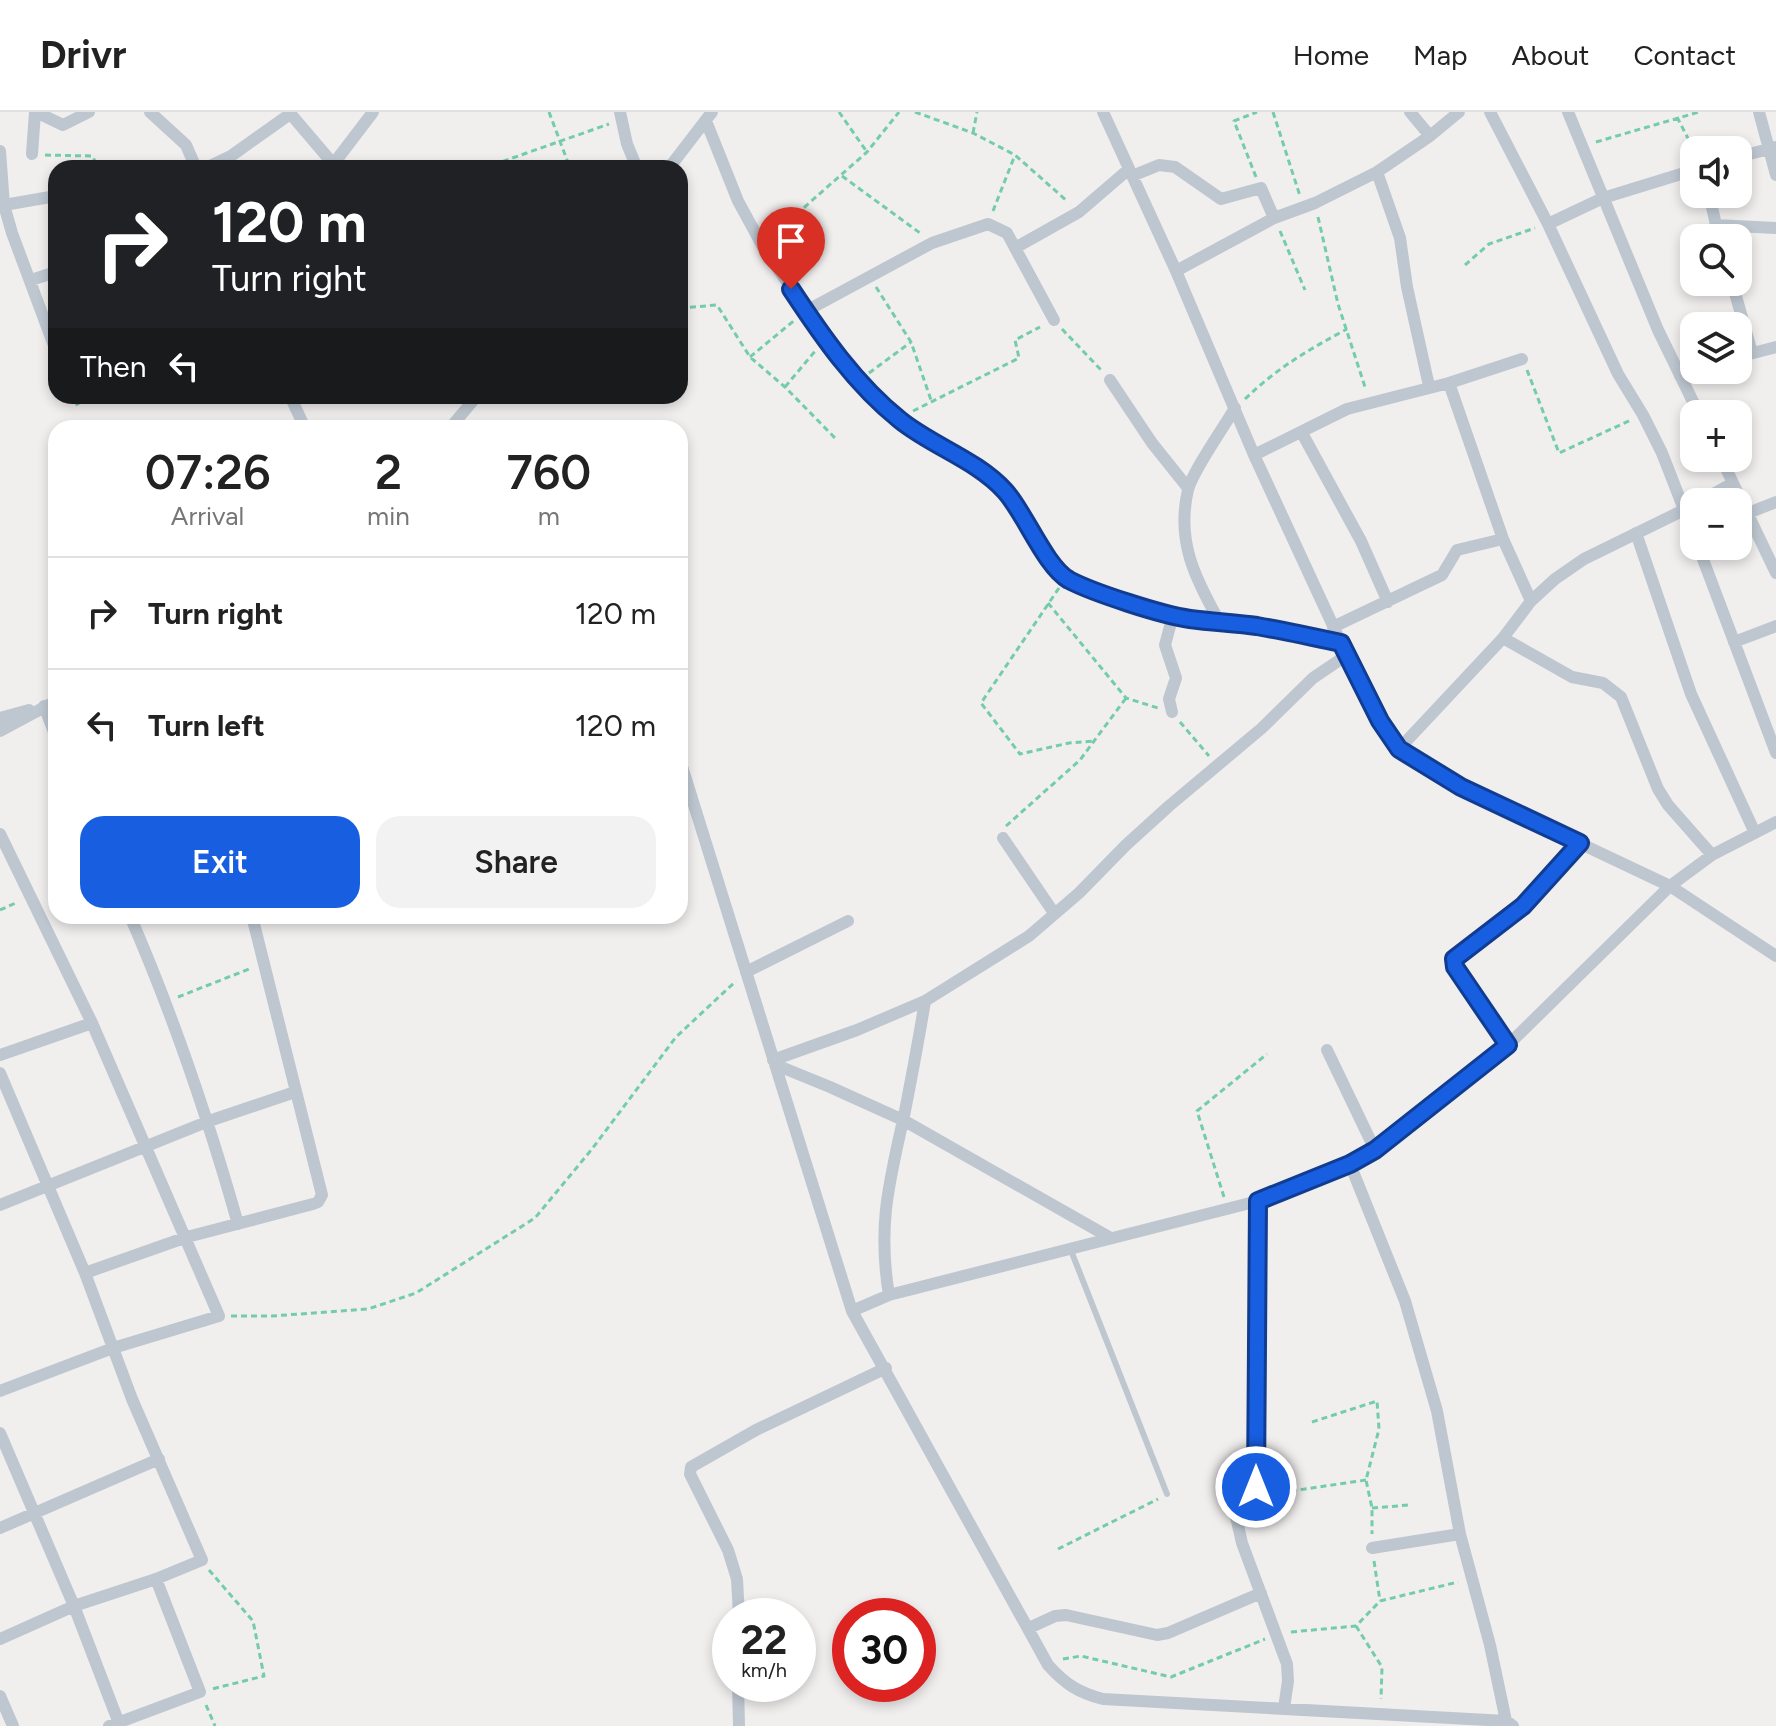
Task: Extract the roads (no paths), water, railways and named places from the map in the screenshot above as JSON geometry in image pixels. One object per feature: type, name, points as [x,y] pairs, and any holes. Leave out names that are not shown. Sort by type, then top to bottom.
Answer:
[{"type":"street","points":[[32,154],[35,112],[63,125],[89,112]]},
{"type":"street","points":[[150,112],[186,145],[193,160]]},
{"type":"street","points":[[334,160],[373,112]]},
{"type":"street","points":[[1103,112],[1333,627],[1380,721],[1399,749],[1461,787],[1670,886],[1776,956]]},
{"type":"street","points":[[1410,112],[1430,136]]},
{"type":"street","points":[[1176,271],[1274,218],[1309,206],[1377,172],[1459,112]]},
{"type":"street","points":[[1490,112],[1548,224],[1618,374],[1643,415],[1680,490]]},
{"type":"street","points":[[1568,112],[1680,376]]},
{"type":"street","points":[[1759,112],[1772,148],[1776,175]]},
{"type":"street","points":[[223,160],[290,113],[328,160]]},
{"type":"street","points":[[621,116],[633,160]]},
{"type":"street","points":[[675,160],[709,116]]},
{"type":"street","points":[[709,116],[738,201],[762,245],[826,339],[858,380],[900,420],[1003,488],[1067,579],[1173,615],[1341,643]]},
{"type":"street","points":[[1752,153],[1772,148]]},
{"type":"street","points":[[0,151],[4,205],[14,241],[48,328]]},
{"type":"street","points":[[1015,248],[1079,212],[1131,172],[1159,165],[1175,167],[1221,199],[1261,188],[1274,218]]},
{"type":"street","points":[[1377,172],[1400,238],[1407,287],[1429,386]]},
{"type":"street","points":[[1548,224],[1603,198],[1680,174]]},
{"type":"street","points":[[4,205],[48,197]]},
{"type":"street","points":[[806,311],[932,243],[988,224],[1007,233],[1054,320]]},
{"type":"street","points":[[1752,227],[1776,228]]},
{"type":"street","points":[[31,280],[48,275]]},
{"type":"street","points":[[1752,353],[1776,347]]},
{"type":"street","points":[[1254,455],[1347,409],[1449,383],[1522,359]]},
{"type":"street","points":[[1110,380],[1152,443],[1188,488]]},
{"type":"street","points":[[1449,383],[1503,539],[1531,601]]},
{"type":"street","points":[[457,420],[470,404]]},
{"type":"street","points":[[1219,621],[1194,576],[1184,535],[1188,488],[1235,408]]},
{"type":"street","points":[[1302,433],[1361,541],[1388,602]]},
{"type":"street","points":[[1728,472],[1736,488]]},
{"type":"street","points":[[1724,488],[1733,483]]},
{"type":"street","points":[[1752,511],[1776,502]]},
{"type":"street","points":[[1399,749],[1503,638],[1531,601],[1555,579],[1584,559],[1680,512]]},
{"type":"street","points":[[1752,522],[1776,573]]},
{"type":"street","points":[[1636,533],[1691,694],[1755,833]]},
{"type":"street","points":[[1333,627],[1442,575],[1457,550],[1503,539]]},
{"type":"street","points":[[1703,560],[1776,753]]},
{"type":"street","points":[[1172,712],[1169,699],[1176,678],[1165,645],[1173,615]]},
{"type":"street","points":[[1734,642],[1776,626]]},
{"type":"street","points":[[1503,638],[1572,677],[1603,683],[1621,697],[1658,789],[1712,855]]},
{"type":"street","points":[[774,1063],[925,1001],[1029,936],[1079,893],[1169,806],[1262,728],[1313,678],[1347,655]]},
{"type":"street","points":[[0,718],[48,704]]},
{"type":"street","points":[[0,731],[48,704]]},
{"type":"street","points":[[688,786],[852,1311],[1048,1665],[1062,1681],[1080,1693],[1103,1699],[1509,1724],[1460,1534],[1437,1411],[1405,1301],[1350,1164]]},
{"type":"street","points":[[852,1311],[889,1295],[1258,1201],[1350,1164],[1375,1150],[1508,1045],[1670,886],[1712,855],[1776,822]]},
{"type":"street","points":[[0,834],[92,1023],[219,1316],[113,1348],[0,1391]]},
{"type":"street","points":[[1003,838],[1054,913]]},
{"type":"street","points":[[1508,1045],[1455,967],[1454,959],[1523,906],[1580,843]]},
{"type":"street","points":[[746,972],[848,921]]},
{"type":"street","points":[[133,924],[167,1001],[209,1121],[238,1224]]},
{"type":"street","points":[[85,1273],[187,1237],[313,1204],[322,1195],[254,924]]},
{"type":"street","points":[[889,1295],[884,1270],[883,1226],[888,1179],[903,1120],[925,1001]]},
{"type":"street","points":[[0,1055],[92,1023]]},
{"type":"street","points":[[1327,1050],[1375,1150]]},
{"type":"street","points":[[774,1063],[903,1120],[1109,1237]]},
{"type":"street","points":[[0,1073],[202,1560],[74,1606],[0,1639]]},
{"type":"street","points":[[0,1205],[209,1121],[295,1092]]},
{"type":"street","points":[[1258,1201],[1255,1316],[1258,1496],[1239,1501],[1234,1508],[1242,1543],[1287,1664],[1284,1708]]},
{"type":"street","points":[[738,1598],[732,1564],[690,1474],[691,1467],[756,1430],[886,1368]]},
{"type":"street","points":[[0,1433],[74,1606],[116,1725],[200,1692],[156,1579]]},
{"type":"street","points":[[0,1528],[159,1459]]},
{"type":"street","points":[[1372,1548],[1460,1534]]},
{"type":"street","points":[[1029,1628],[1055,1616],[1066,1615],[1157,1635],[1261,1593]]},
{"type":"street","points":[[0,1696],[13,1726]]},
{"type":"street","points":[[738,1702],[739,1726]]},
{"type":"lane","points":[[1069,1247],[1167,1494]]}]
